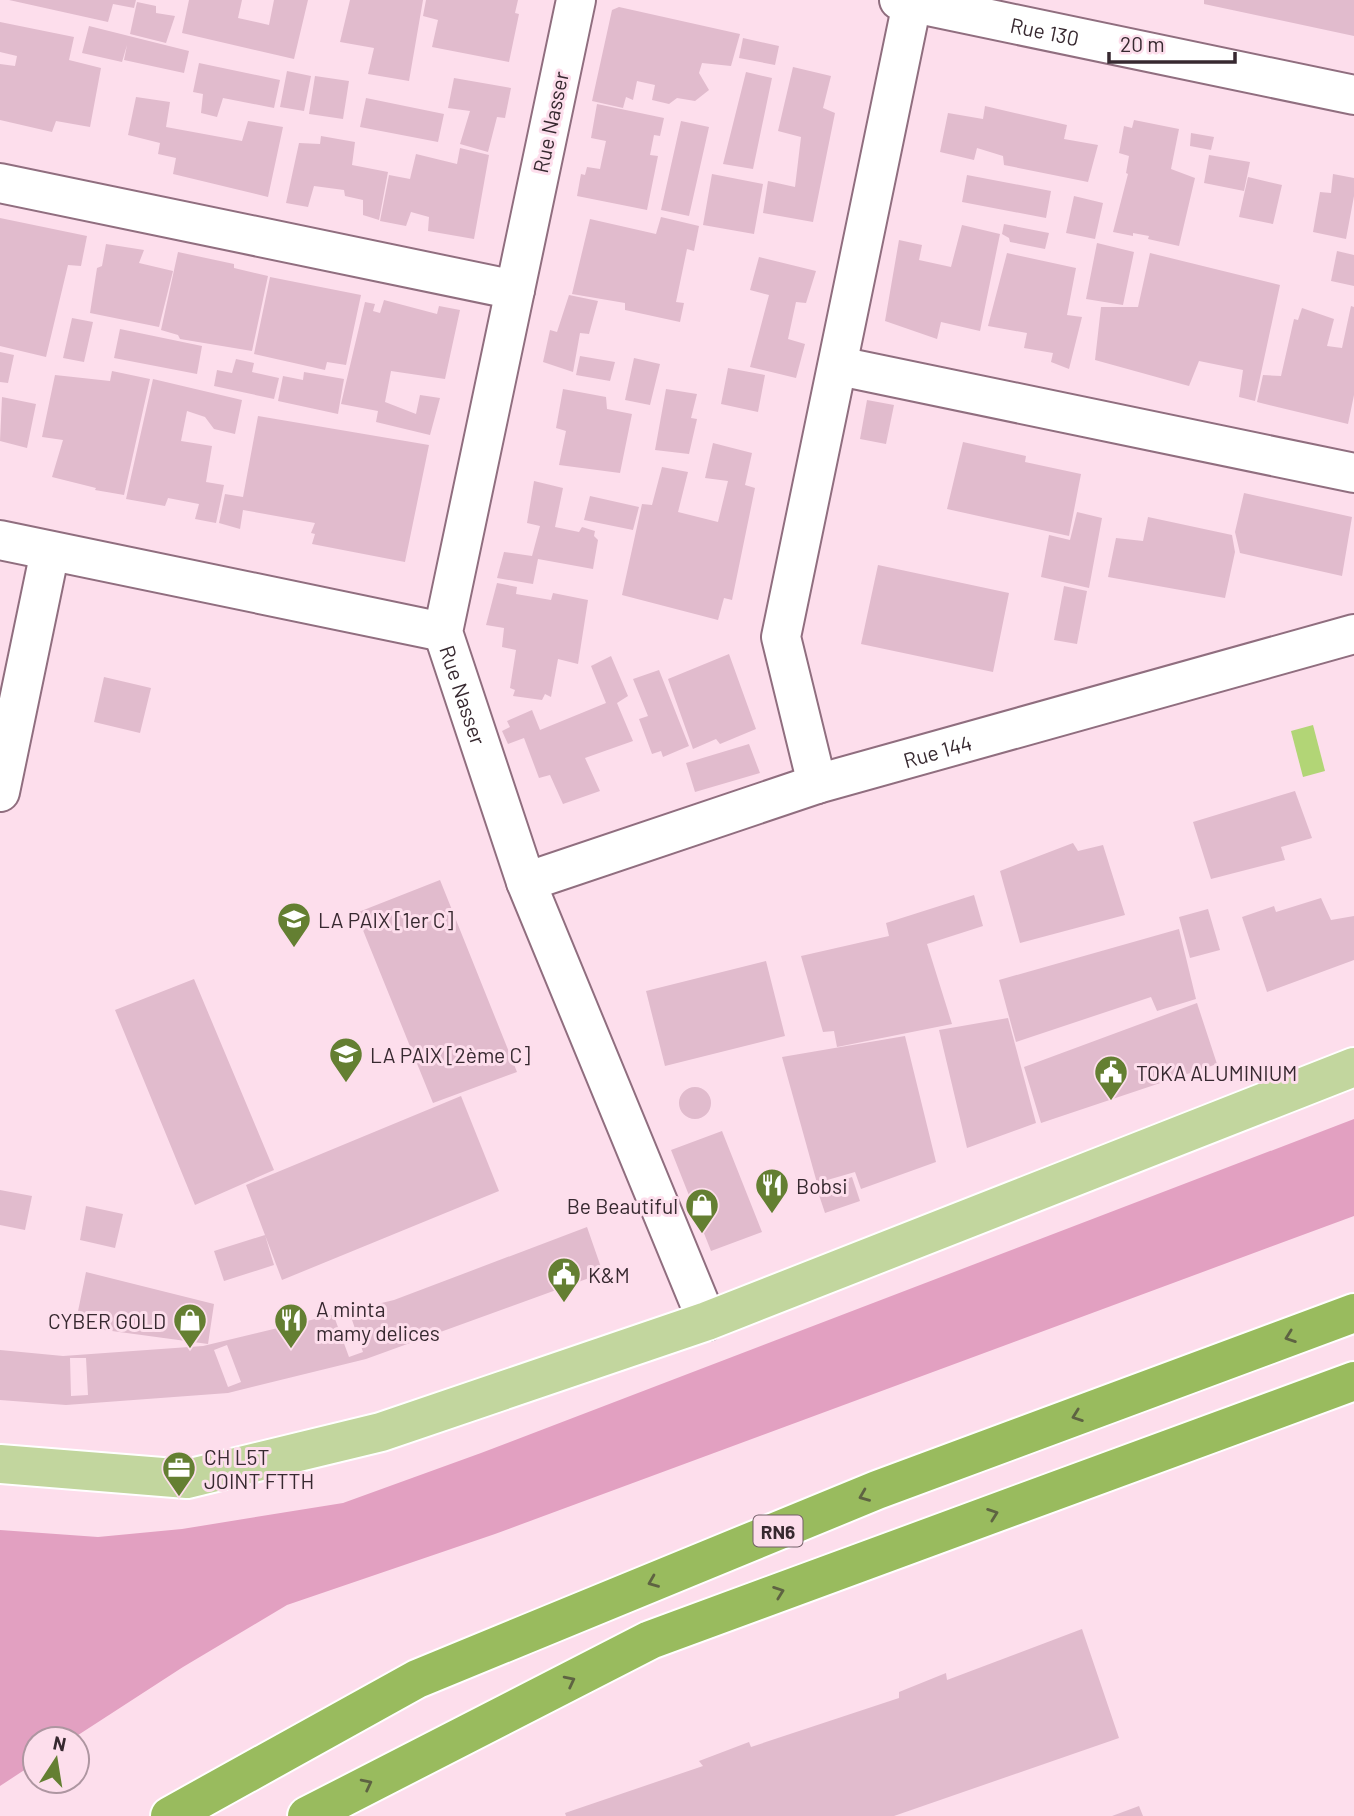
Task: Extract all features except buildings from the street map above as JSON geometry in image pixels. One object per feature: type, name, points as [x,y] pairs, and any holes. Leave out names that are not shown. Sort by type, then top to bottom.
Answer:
[{"type":"highway","name":"RN6","points":[[170,1816],[417,1679],[877,1490],[1354,1313]]},
{"type":"highway","points":[[307,1816],[650,1640],[1354,1381]]},
{"type":"main road","points":[[0,1464],[187,1479],[381,1432],[707,1321],[1354,1068]]},
{"type":"street","name":"Rue Nasser","points":[[576,0],[443,632],[526,882],[707,1321]]},
{"type":"street","points":[[817,784],[781,637],[839,366],[906,1]]},
{"type":"street","name":"Rue 130","points":[[906,1],[1354,95]]},
{"type":"street","points":[[0,183],[515,290]]},
{"type":"street","points":[[839,366],[1354,472]]},
{"type":"street","points":[[0,541],[443,632]]},
{"type":"street","points":[[2,774],[50,551]]},
{"type":"street","name":"Rue 144","points":[[526,882],[817,784],[1354,634]]},
{"type":"shaded area","points":[[1313,725],[1325,771],[1303,777],[1291,731]]},
{"type":"shaded area","points":[[1354,1119],[1354,1216],[495,1534],[287,1605],[183,1667],[91,1727],[21,1725],[21,1772],[0,1786],[0,1530],[98,1537],[182,1529],[343,1503],[481,1453]]},
{"type":"place","name":"LA PAIX [1er C]","points":[[294,949]]},
{"type":"place","name":"LA PAIX [2ème C]","points":[[346,1084]]},
{"type":"place","name":"TOKA ALUMINIUM","points":[[1111,1102]]},
{"type":"place","name":"Bobsi","points":[[772,1215]]},
{"type":"place","name":"Be Beautiful","points":[[702,1235]]},
{"type":"place","name":"K&M","points":[[564,1304]]},
{"type":"place","name":"CYBER GOLD","points":[[190,1350]]},
{"type":"place","name":"A minta mamy delices","points":[[291,1350]]},
{"type":"place","name":"CH L5T JOINT FTTH","points":[[179,1498]]}]
